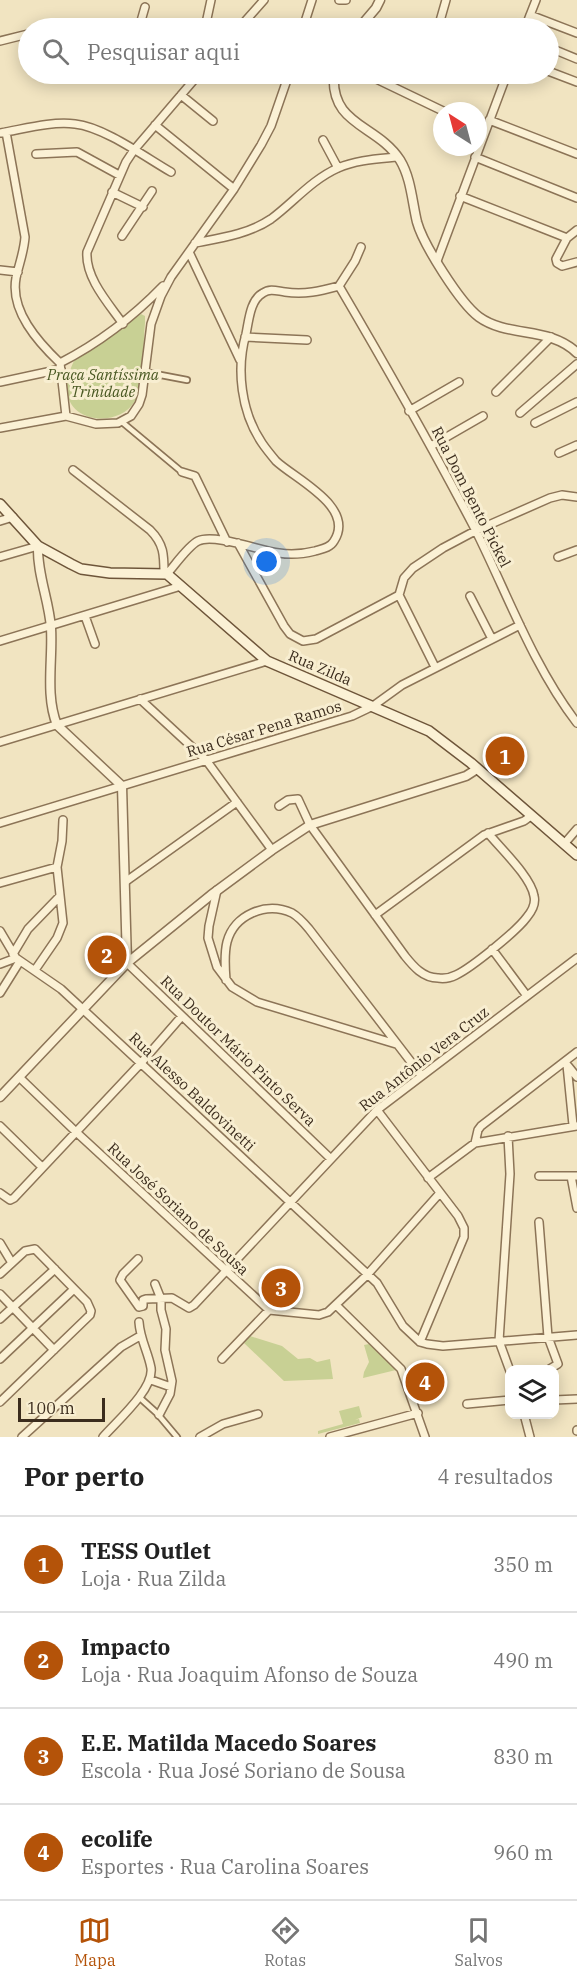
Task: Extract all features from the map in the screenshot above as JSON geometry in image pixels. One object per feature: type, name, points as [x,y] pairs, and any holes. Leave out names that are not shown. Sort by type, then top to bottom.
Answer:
[{"type":"main road","points":[[0,504],[38,546],[81,568],[110,573],[165,574]]},
{"type":"main road","name":"Rua Zilda","points":[[165,574],[267,661],[429,731],[577,855]]},
{"type":"street","points":[[207,18],[211,0]]},
{"type":"street","points":[[248,18],[264,0]]},
{"type":"street","points":[[306,18],[312,0]]},
{"type":"street","points":[[339,0],[346,0]]},
{"type":"street","points":[[367,18],[376,8],[379,0]]},
{"type":"street","points":[[441,18],[446,0]]},
{"type":"street","points":[[529,18],[536,0]]},
{"type":"street","points":[[142,18],[145,7]]},
{"type":"street","points":[[530,15],[538,18]]},
{"type":"street","points":[[559,26],[576,32]]},
{"type":"street","points":[[0,41],[18,36]]},
{"type":"street","points":[[559,51],[577,58]]},
{"type":"street","points":[[559,75],[577,82]]},
{"type":"street","points":[[123,324],[88,269],[86,259],[90,243],[118,175],[134,150],[191,84]]},
{"type":"street","points":[[0,382],[60,366],[123,324],[141,309],[171,277],[234,189],[271,126],[286,84]]},
{"type":"street","points":[[334,84],[334,91],[342,110],[381,140],[397,156],[409,185],[420,231],[457,291],[481,319],[502,327],[551,337],[571,346],[577,352]]},
{"type":"street","points":[[387,84],[433,106]]},
{"type":"street","points":[[503,84],[489,120],[577,154]]},
{"type":"street","points":[[182,95],[213,121]]},
{"type":"street","points":[[66,416],[60,366],[22,315],[15,294],[25,237],[3,133],[52,124],[72,123],[98,131],[171,172]]},
{"type":"street","points":[[155,126],[234,189]]},
{"type":"street","points":[[323,140],[338,168]]},
{"type":"street","points":[[36,154],[77,152],[118,175]]},
{"type":"street","points":[[195,243],[240,233],[262,224],[310,186],[338,168],[397,156]]},
{"type":"street","points":[[437,261],[475,157],[577,198]]},
{"type":"street","points":[[122,236],[152,191]]},
{"type":"street","points":[[112,192],[142,207]]},
{"type":"street","points":[[460,196],[567,238]]},
{"type":"street","points":[[577,230],[567,238],[556,259],[562,267],[577,262]]},
{"type":"street","points":[[165,574],[199,541],[238,543],[278,553],[308,552],[330,546],[339,532],[339,522],[331,507],[320,495],[277,461],[261,442],[246,409],[241,362],[242,348],[256,300],[265,291],[304,294],[339,286],[361,247]]},
{"type":"street","points":[[189,252],[241,362]]},
{"type":"street","points":[[0,270],[18,272]]},
{"type":"street","points":[[0,428],[66,416],[103,425],[122,422],[131,416],[139,404],[151,324],[171,277]]},
{"type":"street","name":"Rua Dom Bento Pickel","points":[[339,286],[430,446],[476,531],[520,625],[566,708],[577,723]]},
{"type":"street","points":[[141,309],[149,313],[151,324]]},
{"type":"street","points":[[245,337],[307,340]]},
{"type":"street","points":[[496,392],[551,337]]},
{"type":"street","points":[[520,413],[577,364]]},
{"type":"street","points":[[145,373],[187,380]]},
{"type":"street","points":[[410,411],[459,382]]},
{"type":"street","points":[[535,423],[577,402]]},
{"type":"street","points":[[430,446],[483,417]]},
{"type":"street","points":[[122,422],[182,472],[195,476],[227,542]]},
{"type":"street","points":[[560,453],[577,445]]},
{"type":"street","points":[[73,470],[150,530],[159,540],[164,554],[165,574]]},
{"type":"street","points":[[435,667],[399,595],[404,578],[413,568],[443,548],[476,531],[556,496],[577,497]]},
{"type":"street","points":[[0,521],[13,517]]},
{"type":"street","points":[[238,543],[284,626],[290,634],[303,641],[315,639],[399,595]]},
{"type":"street","points":[[0,557],[38,546],[38,561],[51,626],[51,695],[57,725],[122,786],[127,963]]},
{"type":"street","points":[[558,557],[577,550]]},
{"type":"street","points":[[0,641],[181,586]]},
{"type":"street","points":[[470,596],[492,639]]},
{"type":"street","points":[[85,616],[95,644]]},
{"type":"street","name":"Rua César Pena Ramos","points":[[0,823],[352,716],[373,706],[402,685],[435,667],[520,625]]},
{"type":"street","points":[[0,742],[267,661]]},
{"type":"street","points":[[140,699],[206,760],[272,850]]},
{"type":"street","points":[[0,1097],[127,963],[217,890],[272,850],[310,825],[466,776],[477,769]]},
{"type":"street","points":[[279,806],[288,800],[298,799],[310,825],[410,963],[427,976],[435,978],[454,976],[492,949],[533,909],[535,897],[524,877],[488,833]]},
{"type":"street","points":[[125,882],[237,802]]},
{"type":"street","points":[[375,915],[488,833],[531,816]]},
{"type":"street","points":[[35,970],[57,938],[63,923],[57,867],[63,820]]},
{"type":"street","points":[[564,844],[577,829]]},
{"type":"street","points":[[0,883],[57,867]]},
{"type":"street","points":[[217,890],[208,938],[216,968],[226,980],[244,995],[257,1002],[396,1044]]},
{"type":"street","points":[[0,993],[28,929],[59,897]]},
{"type":"street","points":[[226,980],[226,944],[235,925],[256,911],[268,908],[292,913],[309,929],[421,1075]]},
{"type":"street","name":"Rua Alesso Baldovinetti","points":[[0,931],[16,958],[61,988],[291,1201],[367,1275],[384,1293],[402,1326],[420,1342]]},
{"type":"street","points":[[492,949],[527,996]]},
{"type":"street","points":[[0,964],[16,958]]},
{"type":"street","name":"Rua Antônio Vera Cruz","points":[[161,1299],[172,1298],[189,1308],[194,1305],[377,1110],[577,958]]},
{"type":"street","name":"Rua Doutor Mário Pinto Serva","points":[[127,963],[331,1159]]},
{"type":"street","points":[[1,1194],[10,1200],[14,1198],[182,1016]]},
{"type":"street","points":[[475,1143],[481,1126],[566,1063],[577,1052]]},
{"type":"street","points":[[566,1063],[577,1077]]},
{"type":"street","points":[[428,1178],[475,1143],[575,1125],[566,1063]]},
{"type":"street","name":"Rua José Soriano de Sousa","points":[[19,1077],[268,1310]]},
{"type":"street","points":[[377,1110],[458,1216],[464,1228],[464,1237],[420,1342],[443,1346],[577,1335]]},
{"type":"street","points":[[0,1126],[42,1167]]},
{"type":"street","points":[[508,1136],[510,1174],[499,1341],[508,1365]]},
{"type":"street","points":[[539,1176],[574,1176],[577,1208]]},
{"type":"street","points":[[222,1359],[268,1310],[319,1315],[328,1312],[367,1275],[439,1194]]},
{"type":"street","points":[[540,1222],[548,1337],[558,1364],[556,1365]]},
{"type":"street","points":[[0,1243],[12,1263]]},
{"type":"street","points":[[0,1275],[25,1251],[35,1250],[90,1306],[90,1315],[0,1402]]},
{"type":"street","points":[[138,1259],[121,1277],[122,1284],[139,1308],[143,1306],[144,1299],[161,1299]]},
{"type":"street","points":[[0,1319],[55,1269]]},
{"type":"street","points":[[155,1284],[161,1299],[161,1310],[166,1329],[165,1350],[171,1373],[171,1387],[160,1417]]},
{"type":"street","points":[[0,1359],[74,1289]]},
{"type":"street","points":[[0,1294],[54,1350]]},
{"type":"street","points":[[336,1305],[401,1369],[425,1437]]},
{"type":"street","points":[[103,1437],[151,1380],[149,1359],[140,1336],[139,1322]]},
{"type":"street","points":[[22,1437],[121,1347],[140,1336]]},
{"type":"street","points":[[151,1380],[171,1387]]},
{"type":"street","points":[[139,1397],[177,1437]]},
{"type":"street","points":[[559,1400],[577,1399]]},
{"type":"street","points":[[467,1404],[505,1400]]},
{"type":"street","points":[[330,1437],[418,1413]]},
{"type":"street","points":[[200,1437],[223,1424],[258,1414]]},
{"type":"street","points":[[525,1419],[530,1437]]},
{"type":"green space","name":"Praça Santíssima Trinidade","points":[[141,314],[145,316],[143,364],[135,401],[127,410],[118,415],[95,418],[84,415],[75,409],[69,400],[67,388],[74,361]]},
{"type":"green space","points":[[250,1336],[282,1346],[298,1359],[310,1358],[317,1362],[330,1359],[333,1379],[284,1381],[244,1343]]},
{"type":"green space","points":[[369,1344],[396,1370],[363,1378],[369,1362],[364,1345]]},
{"type":"green space","points":[[359,1406],[362,1417],[355,1420],[359,1419],[360,1423],[318,1434],[318,1431],[343,1424],[339,1411]]},
{"type":"place","name":"TESS Outlet","points":[[505,756]]},
{"type":"place","name":"Impacto","points":[[107,955]]},
{"type":"place","name":"E.E. Matilda Macedo Soares","points":[[281,1288]]},
{"type":"place","name":"ecolife","points":[[425,1382]]}]
